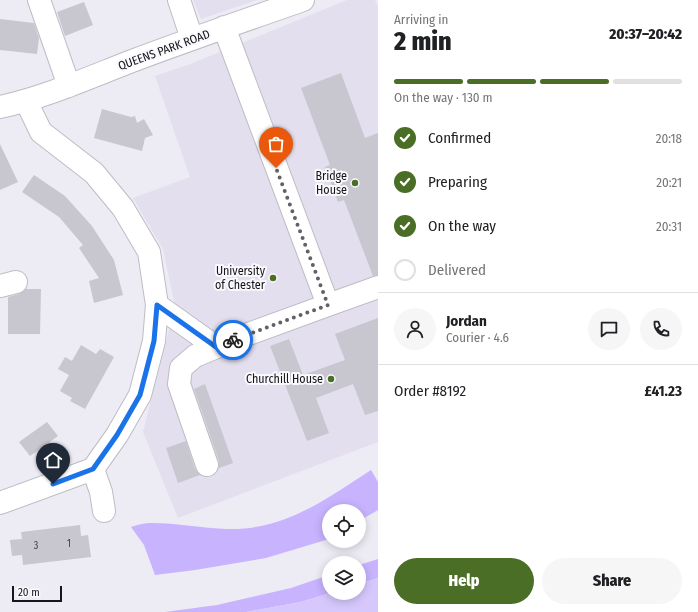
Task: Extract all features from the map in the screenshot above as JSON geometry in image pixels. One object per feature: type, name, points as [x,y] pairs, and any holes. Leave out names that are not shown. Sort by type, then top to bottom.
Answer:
[{"type":"street","points":[[39,0],[69,86]]},
{"type":"street","points":[[179,0],[192,39]]},
{"type":"street","name":"QUEENS PARK ROAD","points":[[0,107],[26,101],[69,86],[192,39],[303,0]]},
{"type":"street","points":[[224,28],[328,305]]},
{"type":"street","points":[[0,503],[93,469],[117,435],[140,395],[154,341],[157,305],[149,252],[124,208],[94,173],[41,132],[26,101]]},
{"type":"street","points":[[206,465],[179,384],[181,368],[195,356],[216,347],[378,287]]},
{"type":"street","points":[[157,305],[216,347]]},
{"type":"street","points":[[93,469],[101,492],[104,511]]},
{"type":"shaded area","points":[[193,0],[257,0],[201,19]]},
{"type":"shaded area","name":"University of Chester","points":[[347,0],[375,0],[378,7],[378,442],[178,518],[143,432],[175,306],[163,249],[133,198],[190,177],[155,76],[188,65]]},
{"type":"shaded area","points":[[371,470],[378,482],[378,510],[366,517],[366,504],[322,504],[322,541],[266,558],[155,575],[144,545],[131,527],[151,523],[227,529],[267,525],[304,511],[338,492]]},
{"type":"shaded area","points":[[378,559],[378,578],[366,582],[366,563]]},
{"type":"shaded area","points":[[322,577],[322,595],[301,602],[246,612],[165,612],[217,605],[291,588]]},
{"type":"shaded area","points":[[378,578],[378,612],[246,612],[301,602],[322,595],[322,600],[366,600],[366,582]]},
{"type":"building","points":[[84,2],[93,25],[65,36],[57,12]]},
{"type":"building","points":[[0,19],[34,23],[39,38],[37,54],[0,50]]},
{"type":"building","name":"Bridge House","points":[[341,73],[365,138],[378,133],[378,275],[373,276],[344,200],[338,202],[325,167],[330,165],[301,88]]},
{"type":"building","points":[[102,109],[131,117],[135,116],[137,123],[144,119],[153,135],[145,138],[142,151],[94,138]]},
{"type":"building","points":[[0,144],[18,182],[0,190]]},
{"type":"building","points":[[34,175],[65,196],[92,226],[114,260],[123,295],[94,303],[89,281],[99,278],[79,248],[83,245],[59,217],[22,192]]},
{"type":"building","points":[[26,289],[41,289],[40,334],[8,334],[8,297],[19,294]]},
{"type":"building","name":"Churchill House","points":[[378,318],[378,411],[365,415],[353,384],[316,398],[329,433],[307,441],[270,346],[289,339],[303,375],[345,360],[335,334]]},
{"type":"building","points":[[81,345],[96,354],[100,349],[114,357],[85,409],[70,401],[72,398],[60,391],[69,375],[58,369],[65,357],[72,361]]},
{"type":"building","points":[[205,384],[233,463],[219,468],[219,461],[194,389]]},
{"type":"building","points":[[47,422],[58,436],[30,456],[19,442]]},
{"type":"building","points":[[186,441],[195,469],[200,475],[178,483],[166,448]]},
{"type":"building","points":[[80,525],[81,536],[88,535],[91,557],[23,565],[22,555],[12,556],[10,540],[22,539],[21,532]]},
{"type":"way so far","points":[[233,340],[328,305],[276,168]]},
{"type":"place","name":"Bridge House","points":[[355,183]]},
{"type":"place","name":"University of Chester","points":[[273,278]]},
{"type":"place","name":"Churchill House","points":[[331,379]]},
{"type":"route","points":[[53,484],[93,469],[117,435],[140,395],[154,341],[157,305],[216,347],[233,340]]}]
